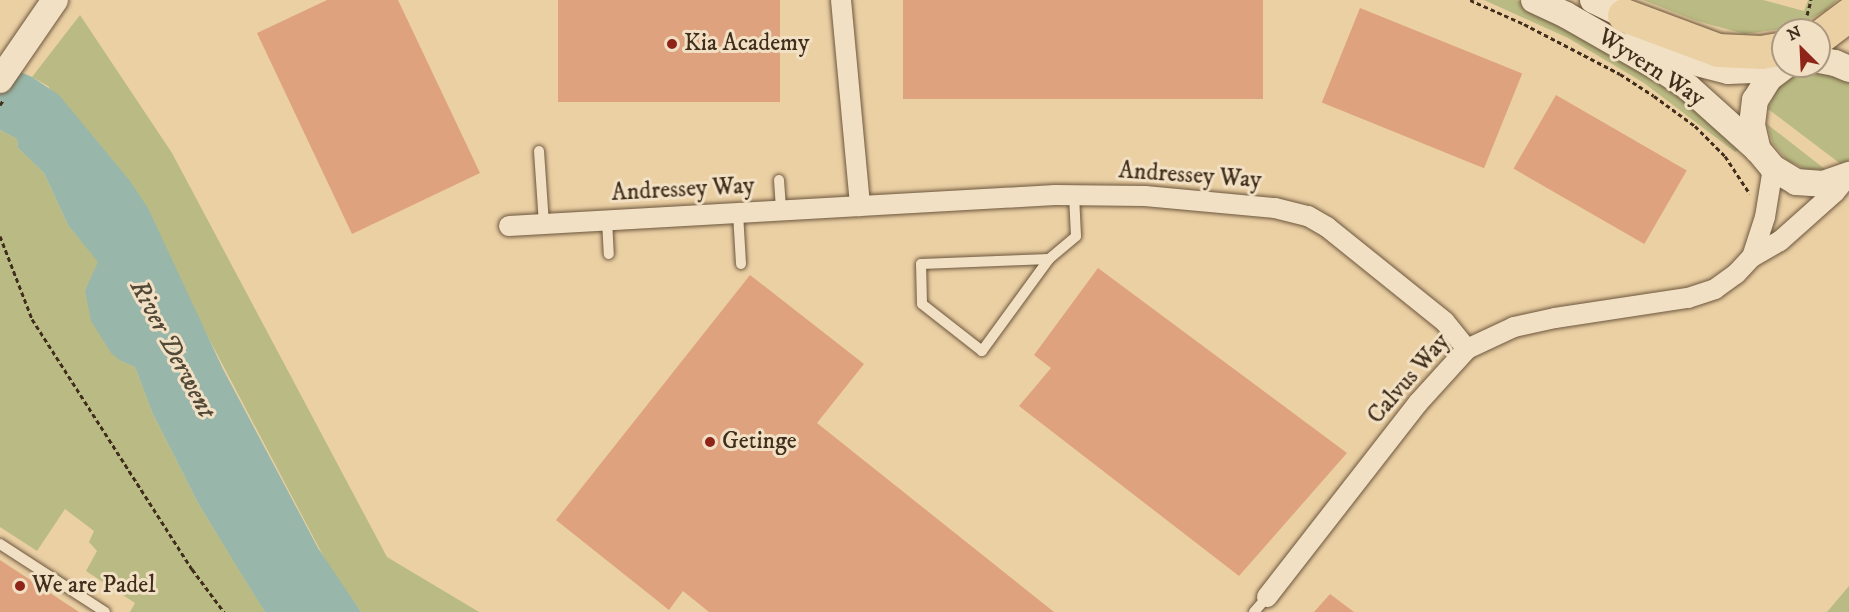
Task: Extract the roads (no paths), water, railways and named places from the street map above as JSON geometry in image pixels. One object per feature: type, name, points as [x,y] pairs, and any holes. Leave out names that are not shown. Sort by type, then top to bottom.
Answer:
[{"type":"highway","points":[[1831,28],[1849,14]]},
{"type":"highway","points":[[1624,15],[1718,50],[1761,52],[1771,57]]},
{"type":"street","points":[[0,80],[56,0]]},
{"type":"street","points":[[841,0],[860,206]]},
{"type":"street","name":"Wyvern Way","points":[[1534,0],[1561,8],[1689,88],[1766,159],[1796,182],[1823,184],[1849,175]]},
{"type":"street","name":"Wyvern Way","points":[[1593,0],[1624,15]]},
{"type":"street","points":[[1831,62],[1849,69]]},
{"type":"street","points":[[1752,257],[1765,217],[1766,159],[1752,125],[1754,106],[1761,88],[1771,76]]},
{"type":"street","points":[[1752,257],[1780,241],[1835,192],[1849,175]]},
{"type":"street","name":"Andressey Way","points":[[509,226],[1074,195],[1181,199],[1275,208],[1308,216],[1327,226],[1445,322],[1467,349]]},
{"type":"street","name":"Calvus Way","points":[[1267,597],[1418,403],[1467,349],[1514,327],[1555,318],[1688,298],[1715,289],[1736,274],[1752,257]]},
{"type":"lane","points":[[539,151],[544,224]]},
{"type":"lane","points":[[779,180],[781,210]]},
{"type":"lane","points":[[1049,259],[921,264],[922,304],[982,351],[1049,259],[1076,236],[1074,195]]},
{"type":"lane","points":[[738,213],[741,264]]},
{"type":"lane","points":[[607,220],[609,254]]},
{"type":"lane","points":[[0,543],[105,612]]},
{"type":"lane","points":[[1254,612],[1267,597]]},
{"type":"water","name":"River Derwent","points":[[0,63],[32,77],[59,95],[130,181],[148,208],[223,369],[318,548],[361,612],[265,612],[198,503],[152,412],[135,367],[121,361],[111,353],[91,321],[85,290],[98,262],[68,225],[44,173],[18,148],[17,139],[0,130]]},
{"type":"place","name":"Kia Academy","points":[[672,44]]},
{"type":"place","name":"Getinge","points":[[710,442]]},
{"type":"place","name":"We are Padel","points":[[20,586]]}]
